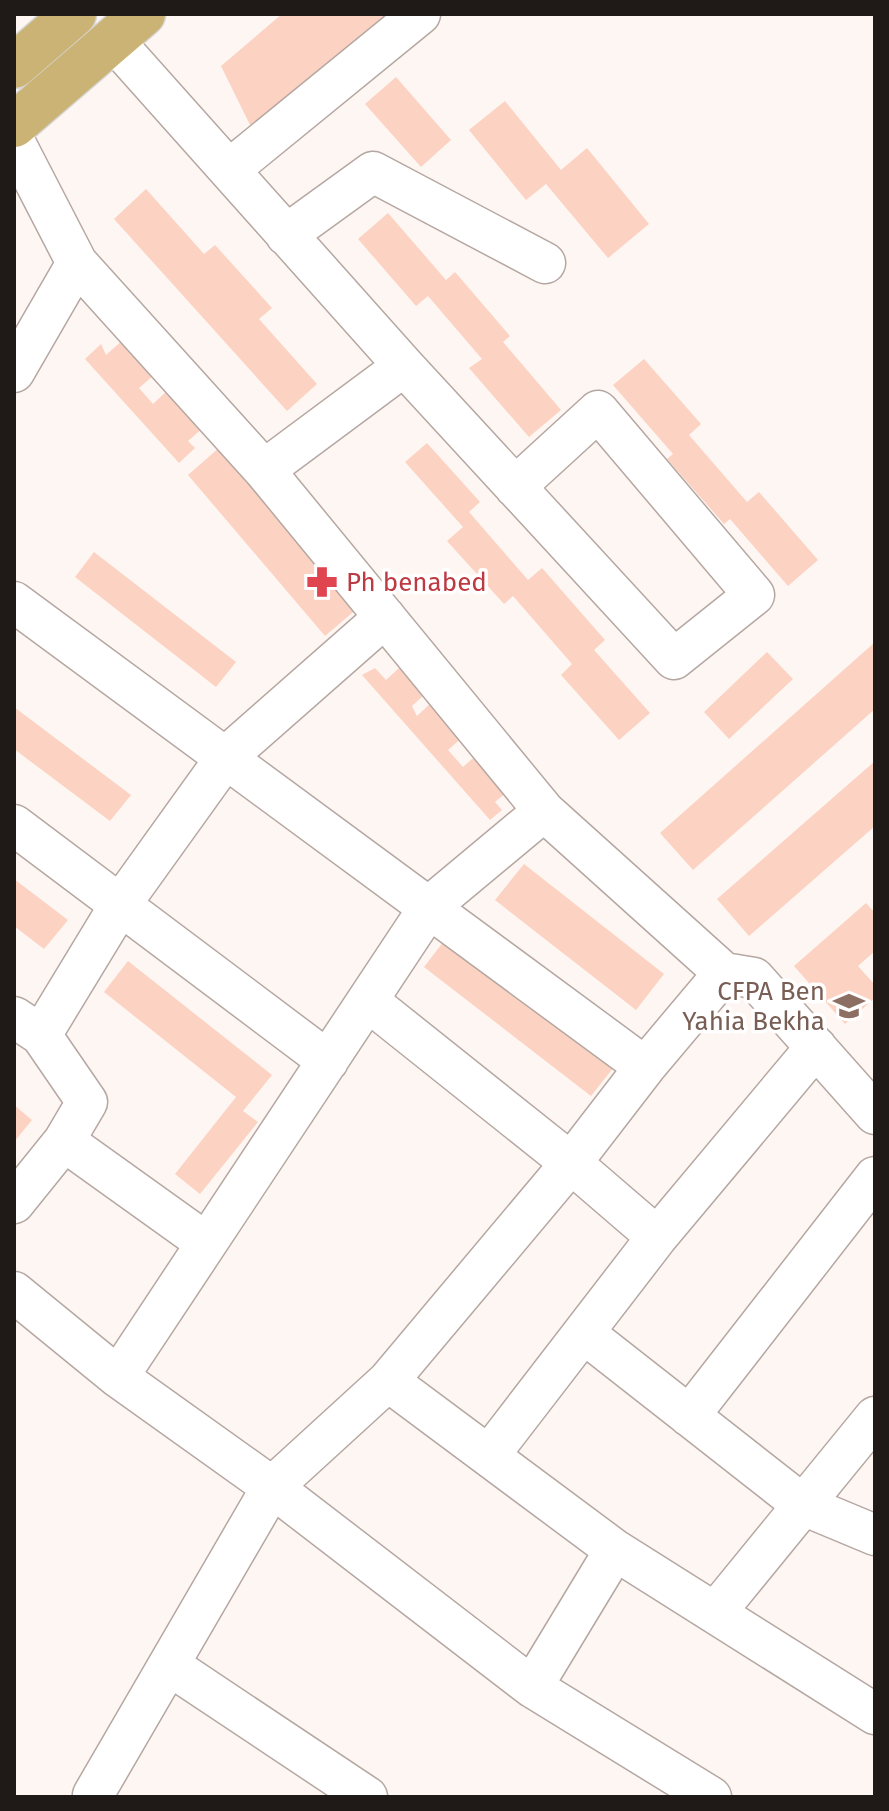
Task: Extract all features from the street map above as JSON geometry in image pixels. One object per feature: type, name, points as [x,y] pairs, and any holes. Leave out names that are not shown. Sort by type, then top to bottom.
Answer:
[{"type":"main road","points":[[14,66],[74,14]]},
{"type":"main road","points":[[14,125],[128,27]]},
{"type":"street","points":[[229,170],[420,14]]},
{"type":"street","points":[[128,27],[229,170],[404,366],[515,487],[674,659],[754,595],[598,411],[515,487]]},
{"type":"street","points":[[14,141],[77,263],[264,470],[544,811],[724,973],[754,978],[875,1114]]},
{"type":"street","points":[[286,235],[373,172],[545,263]]},
{"type":"street","points":[[14,372],[77,263]]},
{"type":"street","points":[[264,470],[404,366]]},
{"type":"street","points":[[14,602],[645,1067]]},
{"type":"street","points":[[14,1203],[64,1141],[87,1102],[28,1026],[227,756],[385,617]]},
{"type":"street","points":[[118,1377],[430,906],[544,811]]},
{"type":"street","points":[[14,825],[328,1061]]},
{"type":"street","points":[[94,1796],[272,1487],[388,1381],[571,1163],[645,1067],[724,973]]},
{"type":"street","points":[[368,1001],[571,1163],[657,1237]]},
{"type":"street","points":[[490,1454],[657,1237],[816,1047]]},
{"type":"street","points":[[64,1141],[205,1242]]},
{"type":"street","points":[[689,1416],[875,1177]]},
{"type":"street","points":[[14,1292],[118,1377],[272,1487],[532,1687],[711,1797]]},
{"type":"street","points":[[585,1334],[803,1505],[875,1535]]},
{"type":"street","points":[[388,1381],[615,1550],[875,1714]]},
{"type":"street","points":[[715,1613],[875,1417]]},
{"type":"street","points":[[532,1687],[615,1550]]},
{"type":"street","points":[[169,1665],[367,1797]]},
{"type":"building","points":[[282,14],[394,14],[253,131],[221,66]]},
{"type":"building","points":[[396,77],[451,140],[421,167],[365,104]]},
{"type":"building","points":[[505,101],[561,170],[587,148],[649,224],[608,258],[546,184],[526,200],[469,130]]},
{"type":"building","points":[[146,189],[204,254],[215,245],[272,308],[259,319],[317,384],[287,411],[114,219]]},
{"type":"building","points":[[388,213],[446,280],[455,272],[510,336],[503,342],[561,410],[529,437],[469,368],[482,359],[428,296],[416,306],[358,239]]},
{"type":"building","points":[[124,339],[155,374],[139,388],[153,404],[169,389],[204,427],[188,441],[195,448],[179,463],[85,359],[101,344],[106,355]]},
{"type":"building","points":[[644,359],[701,424],[689,435],[747,502],[759,492],[818,560],[788,586],[730,519],[724,524],[667,459],[673,454],[613,385]]},
{"type":"building","points":[[427,443],[480,502],[469,512],[528,580],[542,568],[605,640],[594,650],[650,713],[619,740],[561,675],[572,664],[513,596],[504,604],[447,541],[463,527],[405,462]]},
{"type":"building","points":[[220,447],[358,608],[325,636],[188,475]]},
{"type":"building","points":[[94,552],[236,662],[216,687],[75,577]]},
{"type":"building","points":[[875,642],[875,709],[693,870],[660,833]]},
{"type":"building","points":[[767,652],[793,679],[729,739],[704,712]]},
{"type":"building","points":[[375,668],[386,680],[399,668],[424,695],[412,706],[417,716],[434,700],[465,735],[448,750],[463,767],[480,752],[512,788],[495,802],[502,810],[490,820],[362,675]]},
{"type":"building","points":[[14,707],[131,795],[110,821],[14,749]]},
{"type":"building","points":[[875,761],[875,826],[749,936],[717,899]]},
{"type":"building","points":[[524,864],[664,974],[636,1010],[495,900]]},
{"type":"building","points":[[14,879],[68,920],[44,949],[14,926]]},
{"type":"building","points":[[866,903],[875,913],[875,951],[858,966],[875,985],[875,998],[845,1024],[794,966]]},
{"type":"building","points":[[447,937],[614,1067],[591,1096],[424,967]]},
{"type":"building","points":[[128,961],[272,1075],[243,1111],[258,1122],[200,1194],[175,1174],[236,1097],[104,992]]},
{"type":"building","points":[[14,1105],[32,1120],[14,1142]]},
{"type":"place","name":"Ph benabed","points":[[322,582]]},
{"type":"place","name":"CFPA Ben Yahia Bekha","points":[[849,1006]]}]
